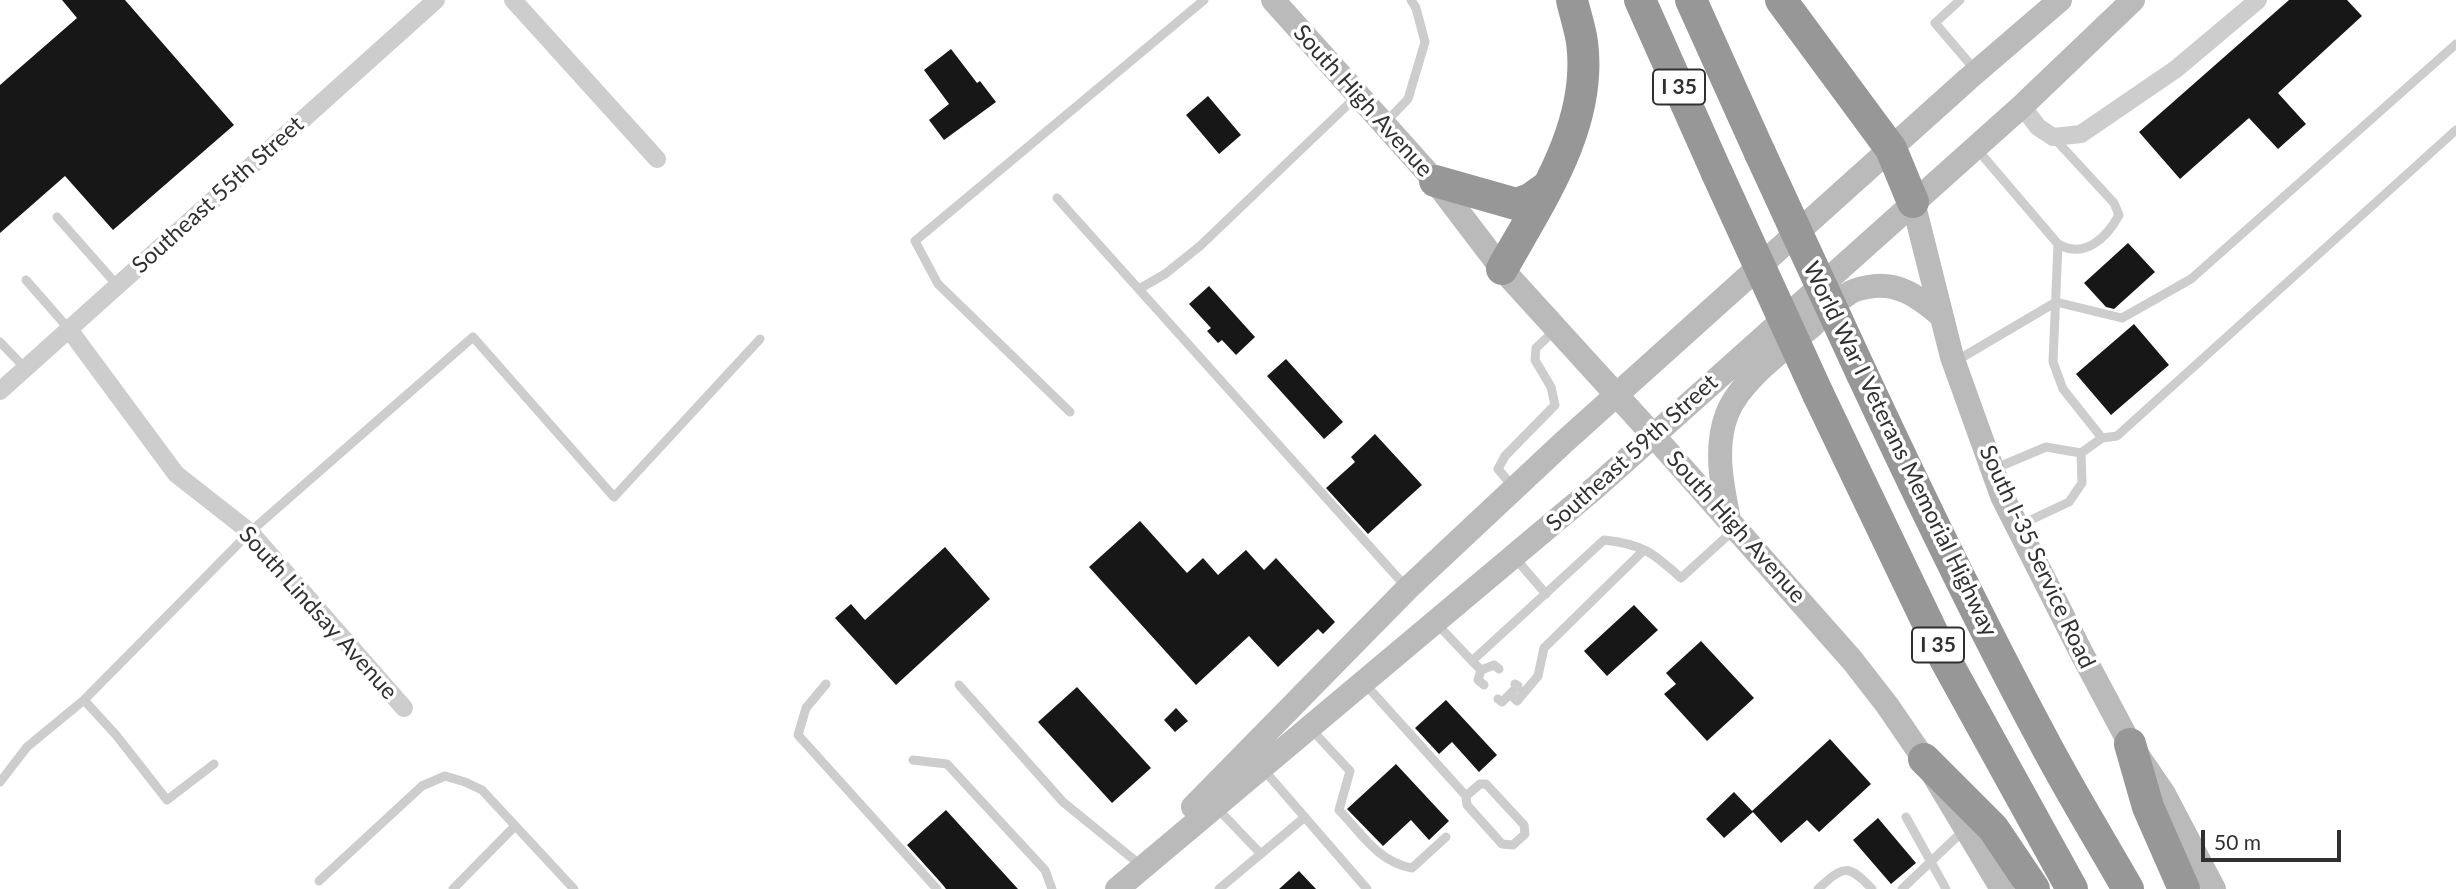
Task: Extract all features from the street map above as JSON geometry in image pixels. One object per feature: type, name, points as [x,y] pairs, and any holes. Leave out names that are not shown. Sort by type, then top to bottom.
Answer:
[{"type":"highway","points":[[1502,269],[1566,148],[1577,114],[1582,74],[1582,44],[1572,0]]},
{"type":"highway","name":"World War I Veterans Memorial Highway","points":[[1640,0],[1818,394],[1945,659],[2072,889]]},
{"type":"highway","name":"World War I Veterans Memorial Highway","points":[[1691,0],[1939,538],[2041,738],[2128,889]]},
{"type":"highway","points":[[1781,0],[1891,149],[1913,202]]},
{"type":"highway","points":[[1435,181],[1516,204],[1530,199],[1547,187]]},
{"type":"highway","points":[[2130,744],[2148,807],[2184,889]]},
{"type":"highway","points":[[1924,759],[1993,828],[2034,889]]},
{"type":"main road","name":"South High Avenue","points":[[1273,0],[1435,181],[1502,269],[1852,660],[1924,759],[2001,889]]},
{"type":"main road","name":"Southeast 59th Street","points":[[1115,889],[1407,589],[1616,395],[2060,0]]},
{"type":"main road","name":"Southeast 59th Street","points":[[1115,889],[1597,487],[2022,106],[2133,0]]},
{"type":"main road","name":"South I-35 Service Road","points":[[1913,202],[1940,315],[1992,470],[2017,527],[2130,744],[2164,794],[2214,889]]},
{"type":"main road","points":[[1733,524],[1721,478],[1722,432],[1728,412],[1741,391],[1763,368],[1850,293],[1870,286],[1894,287],[1918,295],[1940,315]]},
{"type":"street","name":"Southeast 55th Street","points":[[0,391],[436,0]]},
{"type":"street","points":[[513,0],[657,159]]},
{"type":"street","points":[[2022,106],[2038,127],[2053,137],[2081,134],[2176,69],[2258,0]]},
{"type":"street","name":"South Lindsay Avenue","points":[[68,328],[176,474],[250,532],[404,708]]},
{"type":"lane","points":[[1070,412],[938,284],[915,241],[1204,0]]},
{"type":"lane","points":[[1384,124],[1408,99],[1425,42],[1416,8],[1411,0]]},
{"type":"lane","points":[[1959,0],[1935,23],[1977,72]]},
{"type":"lane","points":[[1954,362],[2056,302],[2122,318],[2191,279],[2456,44]]},
{"type":"lane","points":[[1139,289],[1165,274],[1200,246],[1358,95]]},
{"type":"lane","points":[[1992,470],[2046,447],[2081,453],[2102,438],[2117,436],[2456,130]]},
{"type":"lane","points":[[1975,147],[2058,244],[2070,250],[2086,249],[2112,228],[2119,215],[2114,203],[2053,137]]},
{"type":"lane","points":[[1057,198],[1407,589]]},
{"type":"lane","points":[[57,218],[117,285]]},
{"type":"lane","points":[[2058,244],[2053,362],[2063,389],[2102,438]]},
{"type":"lane","points":[[26,280],[68,328]]},
{"type":"lane","points":[[1514,489],[1498,469],[1504,456],[1555,405],[1551,387],[1535,360],[1536,348],[1556,329]]},
{"type":"lane","points":[[0,782],[27,747],[84,700],[250,532],[472,337],[614,497],[760,339]]},
{"type":"lane","points":[[0,342],[25,368]]},
{"type":"lane","points":[[2017,527],[2069,502],[2082,484],[2081,453]]},
{"type":"lane","points":[[1472,661],[1538,606],[1591,557],[1604,540],[1631,542],[1658,558],[1681,578],[1733,524]]},
{"type":"lane","points":[[1511,695],[1517,701],[1538,676],[1544,648],[1562,631],[1570,616],[1610,577],[1644,550]]},
{"type":"lane","points":[[1514,557],[1549,594]]},
{"type":"lane","points":[[1435,622],[1481,670]]},
{"type":"lane","points":[[1554,623],[1562,631]]},
{"type":"lane","points":[[1481,670],[1494,665],[1499,669]]},
{"type":"lane","points":[[1481,670],[1478,680],[1483,685]]},
{"type":"lane","points":[[1363,683],[1466,796],[1467,805],[1502,844],[1513,845],[1525,834],[1524,825],[1486,784],[1480,784],[1466,796]]},
{"type":"lane","points":[[826,684],[806,708],[798,736],[937,889]]},
{"type":"lane","points":[[1498,699],[1502,702],[1511,695],[1518,686],[1515,684]]},
{"type":"lane","points":[[959,685],[1063,802],[1138,863]]},
{"type":"lane","points":[[84,700],[116,735],[167,800],[214,764]]},
{"type":"lane","points":[[1310,727],[1350,771],[1339,810],[1384,859],[1398,866],[1412,868],[1446,837]]},
{"type":"lane","points":[[913,760],[947,764],[1045,870],[1052,889]]},
{"type":"lane","points":[[1262,768],[1367,889]]},
{"type":"lane","points":[[319,881],[422,786],[445,776],[482,790],[574,889]]},
{"type":"lane","points":[[1216,806],[1261,854]]},
{"type":"lane","points":[[1219,889],[1305,817]]},
{"type":"lane","points":[[1906,817],[1946,889]]},
{"type":"lane","points":[[453,889],[515,826]]},
{"type":"lane","points":[[1902,889],[1965,828]]},
{"type":"lane","points":[[1818,889],[1833,874],[1845,870],[1857,872],[1872,889]]},
{"type":"building","points":[[62,0],[125,0],[234,125],[113,230],[65,176],[0,233],[0,85],[77,18]]},
{"type":"building","points":[[2289,0],[2347,0],[2362,16],[2278,93],[2306,124],[2278,149],[2249,118],[2180,179],[2139,132]]},
{"type":"building","points":[[951,49],[977,83],[980,81],[996,102],[944,140],[929,120],[949,104],[924,70]]},
{"type":"building","points":[[1208,96],[1241,135],[1219,154],[1186,115]]},
{"type":"building","points":[[2128,243],[2155,272],[2114,309],[2106,307],[2084,283]]},
{"type":"building","points":[[1209,286],[1255,337],[1236,355],[1222,340],[1218,343],[1207,331],[1211,328],[1189,304]]},
{"type":"building","points":[[2134,324],[2169,365],[2111,415],[2076,374]]},
{"type":"building","points":[[1286,359],[1343,422],[1324,439],[1267,376]]},
{"type":"building","points":[[1375,434],[1422,485],[1368,534],[1326,488],[1355,462],[1351,457]]},
{"type":"building","points":[[1140,521],[1187,573],[1203,558],[1218,575],[1246,550],[1264,570],[1276,558],[1335,622],[1323,634],[1318,629],[1278,667],[1249,636],[1196,685],[1089,567]]},
{"type":"building","points":[[945,547],[990,599],[896,685],[835,618],[851,604],[865,620]]},
{"type":"building","points":[[1634,605],[1658,630],[1607,676],[1584,651]]},
{"type":"building","points":[[1701,641],[1754,698],[1707,741],[1664,694],[1676,684],[1666,673]]},
{"type":"building","points":[[1077,687],[1151,768],[1112,803],[1038,722]]},
{"type":"building","points":[[1446,700],[1497,755],[1479,772],[1452,742],[1439,754],[1415,728]]},
{"type":"building","points":[[1176,708],[1188,721],[1175,732],[1164,720]]},
{"type":"building","points":[[1830,739],[1871,784],[1819,832],[1807,820],[1781,843],[1752,811]]},
{"type":"building","points":[[1396,764],[1449,821],[1429,840],[1411,820],[1383,846],[1347,809]]},
{"type":"building","points":[[1734,792],[1753,812],[1724,838],[1706,819]]},
{"type":"building","points":[[946,810],[1018,889],[946,889],[907,845]]},
{"type":"building","points":[[1878,818],[1916,863],[1891,884],[1853,840]]},
{"type":"building","points":[[1299,871],[1316,889],[1279,889]]}]
